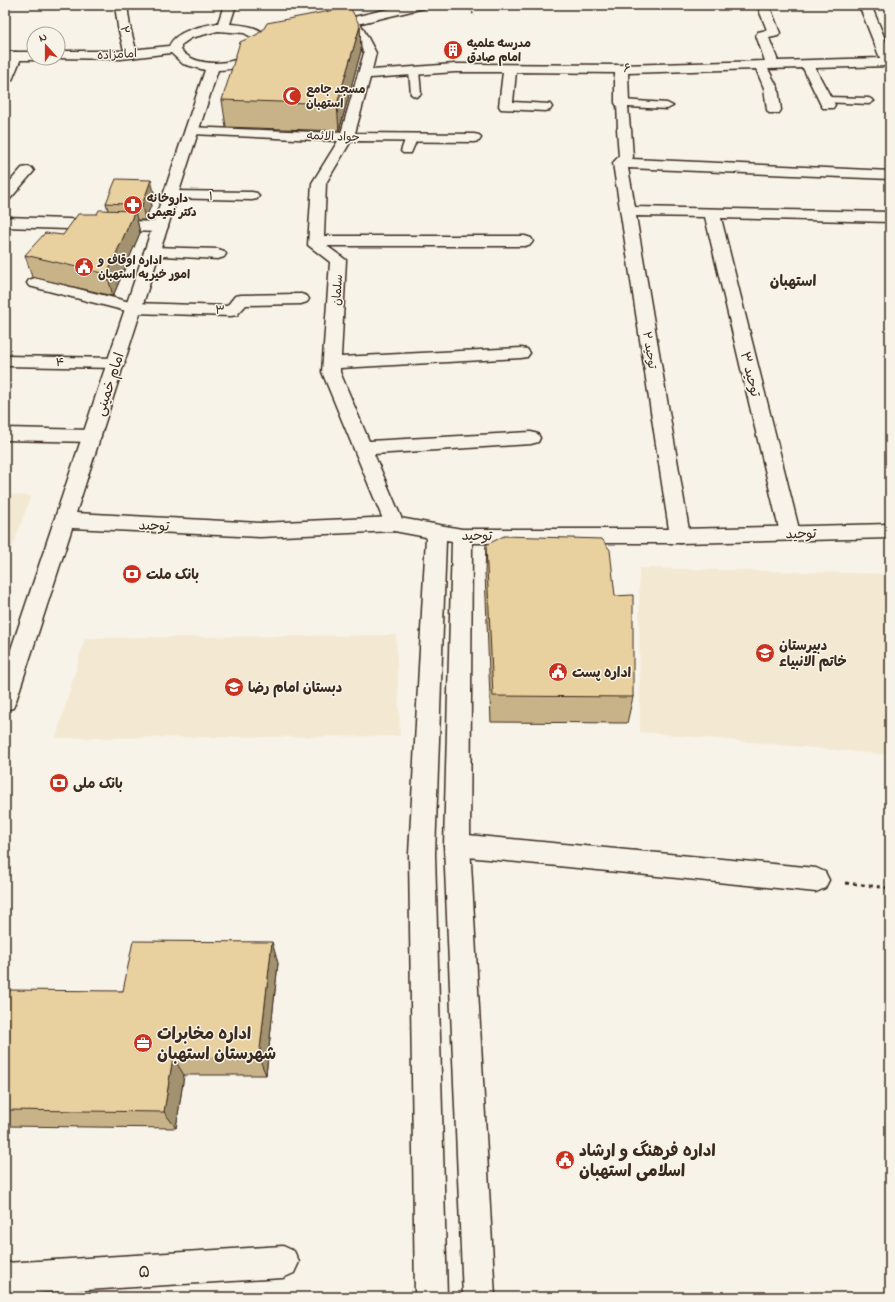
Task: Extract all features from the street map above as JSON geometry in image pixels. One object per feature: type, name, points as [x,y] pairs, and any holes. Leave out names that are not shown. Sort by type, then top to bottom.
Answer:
[{"type":"street","name":"۲","points":[[122,5],[124,27],[131,54]]},
{"type":"street","points":[[222,27],[230,5]]},
{"type":"street","points":[[318,29],[420,5]]},
{"type":"street","points":[[865,5],[889,62]]},
{"type":"street","points":[[765,10],[774,33],[762,35],[774,110]]},
{"type":"street","points":[[353,21],[370,53],[347,137],[319,183],[317,241],[525,241]]},
{"type":"street","points":[[222,27],[246,29],[257,33],[263,39],[264,46],[253,58],[241,62],[212,66],[187,62],[179,57],[176,49],[176,45],[181,38],[190,33],[204,29],[222,27]]},
{"type":"street","points":[[263,39],[277,36]]},
{"type":"street","name":"امامزاده","points":[[66,55],[131,54],[176,49]]},
{"type":"street","points":[[5,80],[10,56],[26,56]]},
{"type":"street","name":"۶","points":[[364,74],[455,68],[621,68],[889,62]]},
{"type":"street","points":[[807,64],[827,102]]},
{"type":"street","name":"امام خمینی","points":[[5,701],[9,676],[64,520],[116,364],[212,66]]},
{"type":"street","points":[[621,68],[622,103]]},
{"type":"street","points":[[510,69],[506,106],[546,107]]},
{"type":"street","points":[[620,164],[626,157],[624,129]]},
{"type":"street","name":"جواد الائمه","points":[[192,130],[347,137],[474,138]]},
{"type":"street","points":[[620,164],[847,172],[890,175]]},
{"type":"street","name":"توحید ۲","points":[[620,164],[680,536]]},
{"type":"street","points":[[5,196],[28,171]]},
{"type":"street","name":"۱","points":[[170,195],[252,196]]},
{"type":"street","points":[[628,211],[890,217]]},
{"type":"street","name":"توحید ۳","points":[[712,214],[790,533]]},
{"type":"street","points":[[5,222],[160,227]]},
{"type":"street","name":"سلمان","points":[[317,241],[316,245],[338,260],[332,372],[394,524]]},
{"type":"street","points":[[152,252],[218,254]]},
{"type":"street","name":"۳","points":[[35,284],[134,308],[231,311],[242,300],[301,299]]},
{"type":"street","points":[[332,363],[521,353]]},
{"type":"street","name":"۴","points":[[5,361],[116,364]]},
{"type":"street","points":[[5,434],[92,436]]},
{"type":"street","points":[[363,448],[531,438]]},
{"type":"street","name":"توحید","points":[[64,520],[260,530],[394,524],[436,533],[462,536],[680,536],[890,531]]},
{"type":"street","points":[[431,1297],[423,845],[436,533]]},
{"type":"street","points":[[462,536],[457,845],[479,1297]]},
{"type":"street","points":[[423,845],[457,845],[816,880]]},
{"type":"street","name":"۵","points":[[5,1279],[283,1262]]},
{"type":"lane","points":[[414,71],[416,94]]},
{"type":"lane","points":[[827,102],[869,101]]},
{"type":"lane","points":[[624,129],[622,103],[667,106]]},
{"type":"lane","points":[[407,151],[412,137]]},
{"type":"path","points":[[469,5],[474,16]]},
{"type":"path","points":[[816,880],[890,888]]},
{"type":"shaded area","points":[[5,494],[31,496],[5,568]]},
{"type":"shaded area","name":"دبیرستان خاتم الانبیاء","points":[[639,568],[890,574],[890,755],[640,732]]},
{"type":"shaded area","name":"دبستان امام رضا","points":[[396,635],[400,736],[56,738],[85,638]]},
{"type":"building","name":"مسجد جامع استهبان","points":[[350,7],[360,26],[337,104],[222,100],[240,42],[256,35],[263,30],[267,23]]},
{"type":"building","points":[[116,179],[151,180],[142,205],[106,203]]},
{"type":"building","points":[[99,210],[135,211],[107,274],[25,255],[45,233],[63,235],[78,214],[97,214]]},
{"type":"building","name":"اداره پست","points":[[504,536],[602,539],[610,550],[615,596],[633,595],[633,697],[493,696],[486,545]]},
{"type":"building","name":"اداره مخابرات شهرستان استهبان","points":[[133,941],[272,942],[259,1058],[173,1057],[164,1112],[5,1110],[5,998],[7,990],[123,991]]},
{"type":"place","name":"مدرسه علمیه امام صادق","points":[[453,50]]},
{"type":"place","name":"مسجد جامع استهبان","points":[[292,96]]},
{"type":"place","name":"داروخانه دکتر نعیمی","points":[[133,205]]},
{"type":"place","name":"اداره اوقاف و امور خیریه استهبان","points":[[84,267]]},
{"type":"place","name":"بانک ملت","points":[[132,574]]},
{"type":"place","name":"دبیرستان خاتم الانبیاء","points":[[765,653]]},
{"type":"place","name":"اداره پست","points":[[558,672]]},
{"type":"place","name":"دبستان امام رضا","points":[[234,687]]},
{"type":"place","name":"بانک ملی","points":[[59,783]]},
{"type":"place","name":"اداره مخابرات شهرستان استهبان","points":[[143,1043]]},
{"type":"place","name":"اداره فرهنگ و ارشاد اسلامی استهبان","points":[[565,1160]]},
{"type":"district","name":"استهبان","points":[[793,281]]}]
